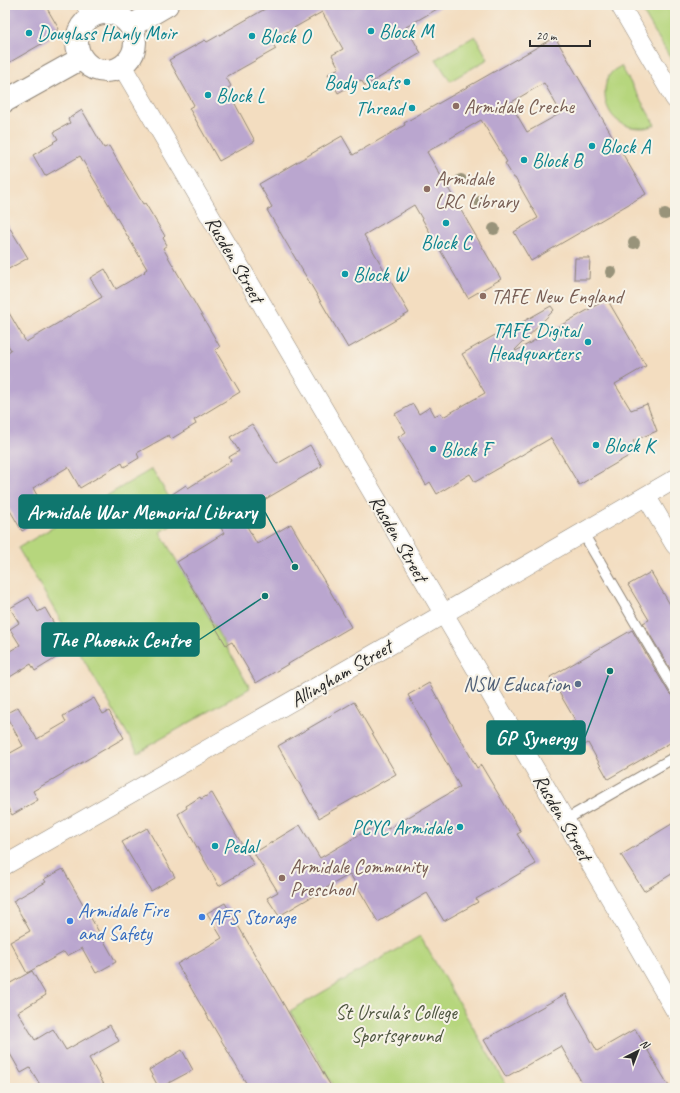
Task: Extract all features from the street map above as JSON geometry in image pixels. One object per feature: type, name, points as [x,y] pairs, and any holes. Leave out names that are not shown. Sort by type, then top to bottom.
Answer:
[{"type":"street","points":[[131,26],[168,5]]},
{"type":"street","points":[[620,5],[675,100]]},
{"type":"street","points":[[89,10],[115,14],[124,19],[131,26],[135,40],[133,53],[128,62],[111,70],[101,71],[91,67],[82,58],[77,48],[77,35],[89,10]]},
{"type":"street","points":[[5,101],[82,58]]},
{"type":"street","name":"Rusden Street","points":[[122,66],[675,1010]]},
{"type":"street","name":"Allingham Street","points":[[5,865],[444,614],[675,479]]},
{"type":"street","points":[[646,496],[675,545]]},
{"type":"lane","points":[[583,533],[675,690]]},
{"type":"lane","points":[[565,820],[675,757]]},
{"type":"green space","points":[[639,5],[675,5],[675,66]]},
{"type":"green space","points":[[475,36],[488,59],[450,81],[436,59]]},
{"type":"green space","points":[[621,66],[655,125],[643,128],[627,126],[621,123],[611,113],[605,99],[605,90],[610,74]]},
{"type":"green space","points":[[152,469],[182,519],[160,532],[250,688],[138,752],[18,548]]},
{"type":"green space","name":"St Ursula's College Sportsground","points":[[420,936],[508,1088],[335,1088],[290,1011]]},
{"type":"building","name":"Douglass Hanly Moir","points":[[5,5],[45,5],[59,29],[48,36],[50,39],[5,65]]},
{"type":"building","points":[[272,5],[444,5],[406,27],[421,53],[365,86],[361,80],[338,93],[328,74],[339,68],[332,55],[343,49],[322,12],[271,41],[276,49],[226,77],[231,86],[227,89],[255,141],[219,161],[189,108],[194,105],[169,60],[205,40],[207,42]]},
{"type":"building","points":[[555,37],[646,194],[531,261],[514,232],[538,218],[506,165],[505,163],[507,162],[481,120],[427,152],[501,279],[468,298],[414,205],[364,235],[409,313],[348,348],[267,210],[272,207],[259,184],[342,136],[353,155],[405,125],[404,123]],"holes":[[[544,83],[561,113],[527,132],[510,103]]]},
{"type":"building","points":[[82,110],[104,148],[109,146],[143,204],[145,203],[165,236],[163,238],[167,245],[163,248],[220,347],[215,350],[240,392],[194,420],[196,424],[171,439],[169,435],[137,453],[139,458],[124,467],[122,463],[80,488],[68,467],[33,488],[48,515],[22,531],[5,502],[5,354],[11,350],[5,340],[5,306],[26,342],[102,297],[90,278],[105,269],[116,289],[145,272],[144,271],[147,269],[80,156],[45,176],[33,155],[54,143],[53,142],[58,139],[54,132],[70,123],[68,119]]},
{"type":"building","points":[[5,220],[28,258],[5,271]]},
{"type":"building","points":[[575,258],[590,258],[589,279],[574,279]]},
{"type":"building","points":[[607,299],[646,366],[615,384],[631,410],[647,404],[657,431],[633,441],[639,450],[579,485],[551,438],[475,482],[470,474],[437,494],[430,482],[426,485],[398,437],[406,432],[395,414],[413,404],[419,414],[430,407],[435,416],[440,413],[443,417],[485,393],[462,354],[509,327],[510,329],[551,306],[554,310],[515,350],[516,351]]},
{"type":"building","points":[[252,424],[277,464],[310,445],[322,466],[240,514],[257,544],[291,524],[351,627],[256,683],[232,642],[226,645],[177,562],[224,533],[204,498],[182,512],[171,495],[186,485],[188,488],[231,461],[229,457],[239,451],[230,437]]},
{"type":"building","points":[[651,572],[675,613],[675,677],[643,623],[649,620],[628,585]]},
{"type":"building","points":[[29,597],[38,612],[45,608],[69,650],[35,671],[31,664],[5,680],[5,654],[20,645],[10,629],[19,623],[10,608]]},
{"type":"building","points":[[632,630],[669,693],[672,696],[675,696],[675,740],[608,779],[588,743],[581,747],[577,739],[572,743],[563,727],[575,720],[550,677]]},
{"type":"building","points":[[429,683],[477,768],[481,765],[521,832],[517,834],[536,864],[476,899],[478,902],[444,921],[427,893],[378,922],[350,874],[279,916],[267,898],[278,892],[254,853],[300,825],[320,858],[383,821],[388,829],[460,787],[408,695]]},
{"type":"building","points":[[94,698],[103,714],[109,711],[124,738],[33,791],[38,800],[12,815],[5,803],[5,756],[23,746],[5,714],[18,707],[37,739],[66,722],[63,716]]},
{"type":"building","points":[[354,702],[396,774],[319,818],[278,746]]},
{"type":"building","name":"Pedal","points":[[212,793],[254,865],[219,886],[178,814],[187,808],[186,806],[200,797],[201,799]]},
{"type":"building","points":[[675,822],[675,872],[644,891],[621,855]]},
{"type":"building","points":[[147,828],[175,877],[151,891],[122,842]]},
{"type":"building","name":"Armidale Fire and Safety","points":[[63,869],[116,962],[96,973],[82,948],[67,956],[64,952],[27,973],[10,942],[30,931],[13,901],[46,882],[44,879]]},
{"type":"building","points":[[225,903],[332,1088],[249,1088],[177,964],[222,938],[207,913]]},
{"type":"building","points":[[32,971],[46,995],[18,1012],[35,1040],[53,1029],[66,1050],[110,1025],[119,1041],[89,1058],[106,1088],[42,1088],[30,1068],[21,1073],[5,1045],[5,986]]},
{"type":"building","points":[[565,994],[597,1051],[635,1029],[670,1088],[585,1088],[561,1046],[506,1077],[484,1040]]},
{"type":"building","points":[[182,1050],[193,1070],[159,1088],[149,1070]]},
{"type":"place","name":"Block M","points":[[371,31]]},
{"type":"place","name":"Douglass Hanly Moir","points":[[29,33]]},
{"type":"place","name":"Block O","points":[[252,36]]},
{"type":"place","name":"Body Seats","points":[[407,82]]},
{"type":"place","name":"Block L","points":[[208,95]]},
{"type":"place","name":"Armidale Creche","points":[[456,106]]},
{"type":"place","name":"Thread","points":[[412,108]]},
{"type":"place","name":"Block A","points":[[592,146]]},
{"type":"place","name":"Block B","points":[[524,160]]},
{"type":"place","name":"Armidale LRC Library","points":[[427,189]]},
{"type":"place","name":"Block C","points":[[446,223]]},
{"type":"place","name":"Block W","points":[[345,274]]},
{"type":"place","name":"TAFE New England","points":[[483,296]]},
{"type":"place","name":"TAFE Digital Headquarters","points":[[588,342]]},
{"type":"place","name":"Block K","points":[[596,445]]},
{"type":"place","name":"Block F","points":[[433,449]]},
{"type":"place","name":"Armidale War Memorial Library","points":[[295,567]]},
{"type":"place","name":"The Phoenix Centre","points":[[265,596]]},
{"type":"place","name":"GP Synergy","points":[[610,671]]},
{"type":"place","name":"NSW Education","points":[[578,684]]},
{"type":"place","name":"PCYC Armidale","points":[[460,827]]},
{"type":"place","name":"Pedal","points":[[215,846]]},
{"type":"place","name":"Armidale Community Preschool","points":[[282,878]]},
{"type":"place","name":"AFS Storage","points":[[202,917]]},
{"type":"place","name":"Armidale Fire and Safety","points":[[70,921]]}]
